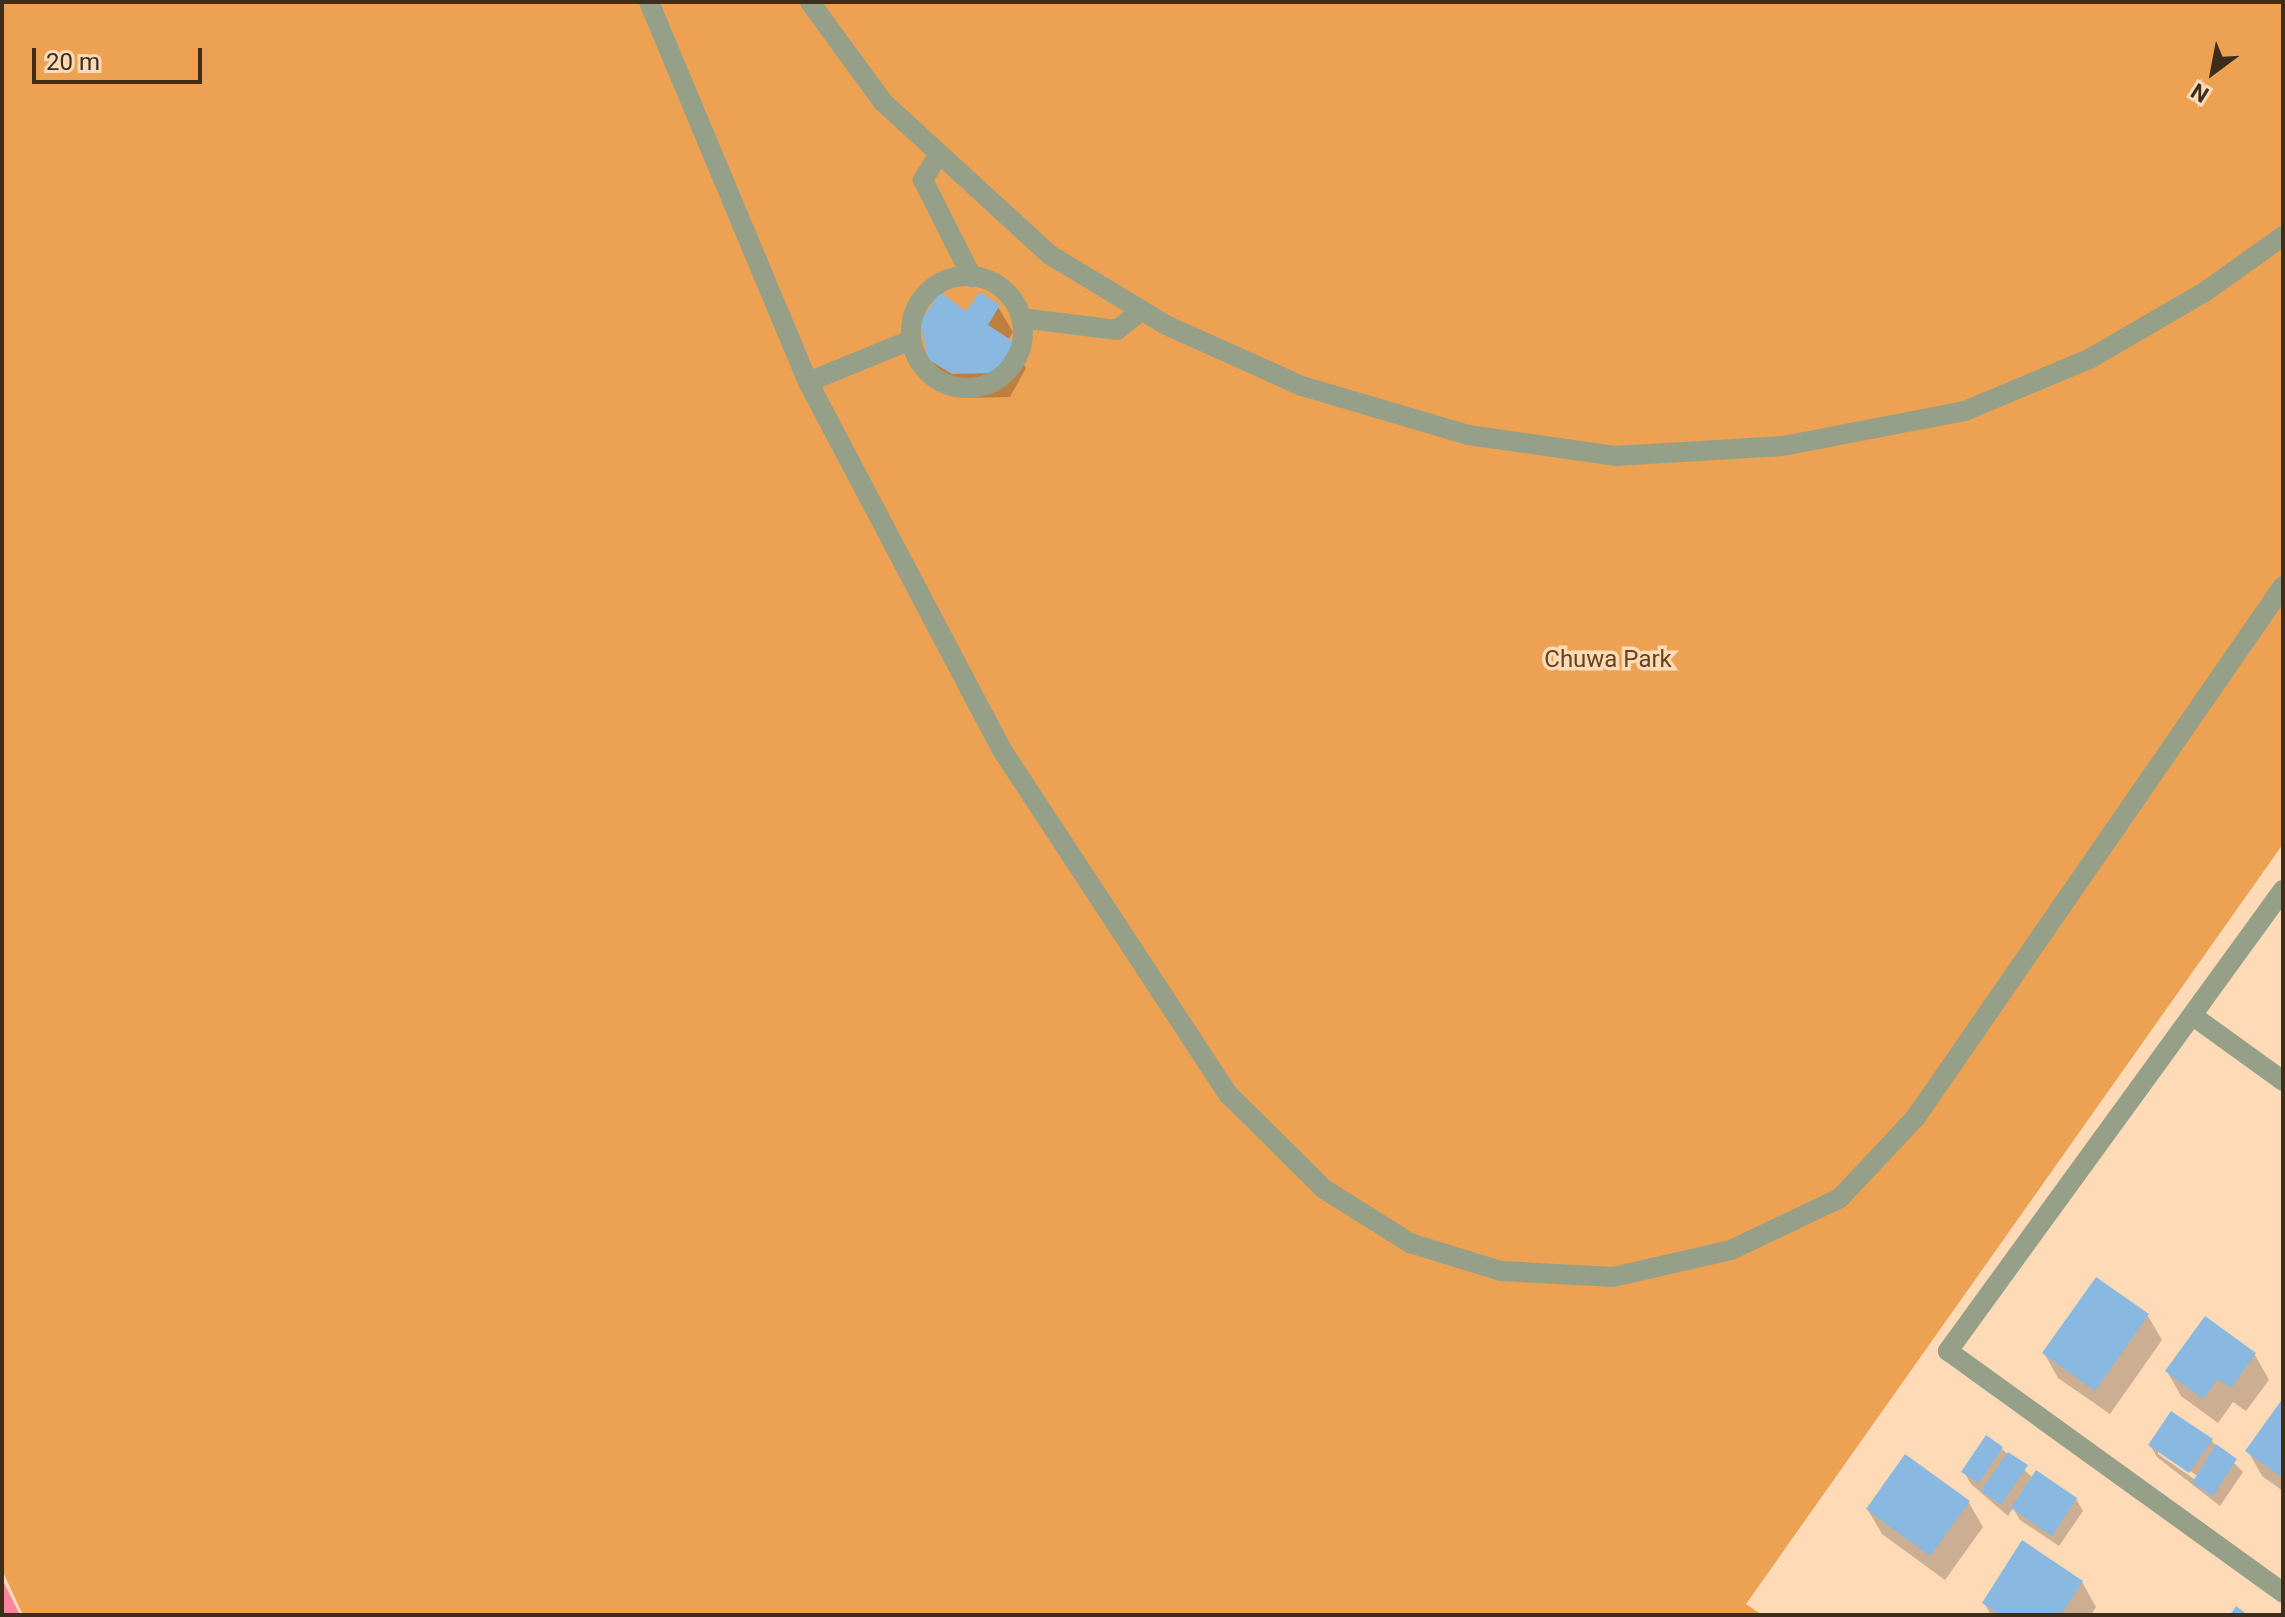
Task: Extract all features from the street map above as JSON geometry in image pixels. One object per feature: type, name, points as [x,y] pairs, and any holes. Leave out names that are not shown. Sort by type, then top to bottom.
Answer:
[{"type":"street","points":[[649,2],[808,382],[1002,750],[1229,1095],[1324,1189],[1410,1243],[1501,1271],[1613,1277],[1731,1250],[1840,1198],[1916,1117],[2283,586]]},
{"type":"street","points":[[810,2],[883,102],[1050,255],[1142,310],[1302,386],[1468,435],[1615,456],[1767,447],[1965,411],[2091,358],[2206,291],[2283,236]]},
{"type":"street","points":[[939,154],[923,180],[972,277]]},
{"type":"street","points":[[972,277],[1000,287],[1021,318],[1022,346],[1012,366],[996,380],[975,388],[953,387],[933,377],[911,340],[912,318],[921,298],[938,283],[972,277]]},
{"type":"street","points":[[1021,318],[1117,330],[1142,310]]},
{"type":"street","points":[[808,382],[911,340]]},
{"type":"street","points":[[2283,890],[1948,1351],[2283,1593]]},
{"type":"street","points":[[2193,1016],[2283,1081]]},
{"type":"green space","name":"Chuwa Park","points":[[2,2],[2283,2],[2283,844],[1746,1604],[1762,1615],[23,1615],[2,1570]]},
{"type":"shaded area","points":[[2,1579],[20,1615],[2,1615]]},
{"type":"building","points":[[940,292],[966,311],[980,292],[1000,305],[988,325],[1014,342],[996,373],[952,374],[928,359],[920,322]]},
{"type":"building","points":[[2096,1277],[2149,1314],[2095,1391],[2042,1353]]},
{"type":"building","points":[[2205,1316],[2256,1353],[2231,1388],[2218,1379],[2203,1399],[2165,1371]]},
{"type":"building","points":[[2283,1398],[2283,1478],[2245,1451]]},
{"type":"building","points":[[2171,1411],[2213,1439],[2189,1473],[2148,1445]]},
{"type":"building","points":[[1986,1435],[2003,1447],[1979,1483],[1961,1472]]},
{"type":"building","points":[[2216,1444],[2237,1459],[2213,1496],[2192,1483]]},
{"type":"building","points":[[2008,1452],[2028,1465],[2001,1505],[1981,1491]]},
{"type":"building","points":[[1905,1454],[1970,1501],[1930,1556],[1866,1509]]},
{"type":"building","points":[[2036,1470],[2077,1498],[2052,1536],[2011,1508]]},
{"type":"building","points":[[2022,1540],[2083,1581],[2061,1615],[2000,1615],[1982,1603]]},
{"type":"building","points":[[2236,1606],[2248,1615],[2230,1615]]}]
